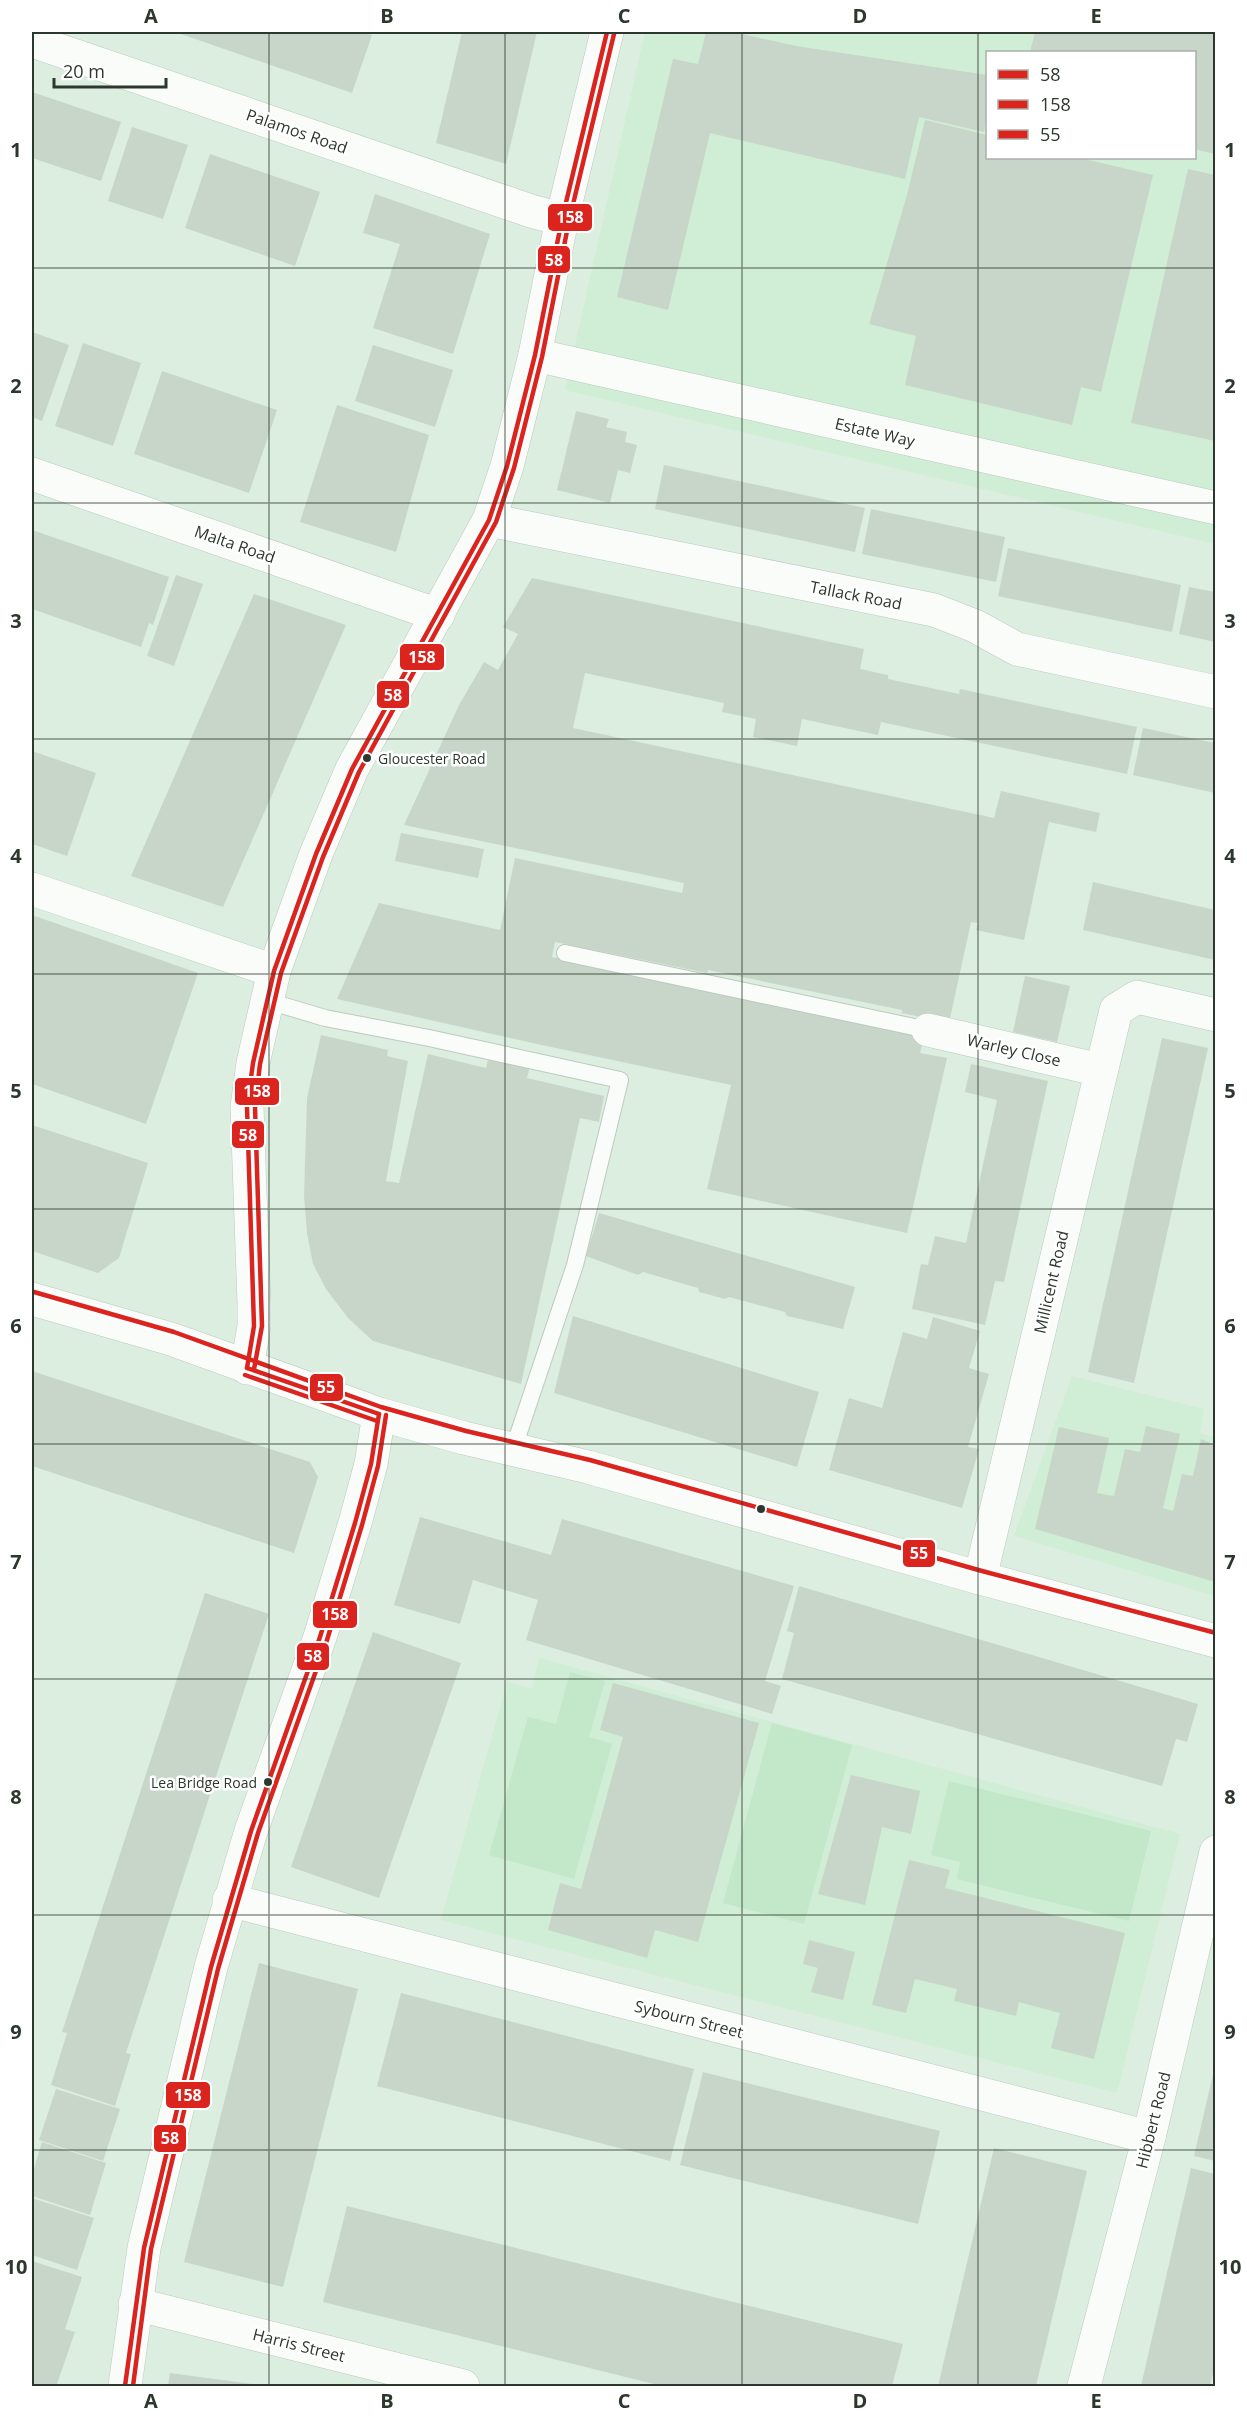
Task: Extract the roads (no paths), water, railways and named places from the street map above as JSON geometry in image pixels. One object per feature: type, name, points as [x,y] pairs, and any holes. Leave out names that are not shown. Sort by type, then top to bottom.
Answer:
[{"type":"street","points":[[247,1368],[254,1326],[247,1107],[253,1063],[271,986],[316,854],[352,769],[489,520],[507,466],[535,356],[562,219],[607,32]]},
{"type":"street","name":"Palamos Road","points":[[32,42],[523,208],[562,219]]},
{"type":"street","name":"Estate Way","points":[[535,356],[1215,508]]},
{"type":"street","name":"Malta Road","points":[[32,474],[438,615]]},
{"type":"street","name":"Tallack Road","points":[[489,520],[934,610],[975,626],[1017,649],[1215,692]]},
{"type":"street","points":[[32,889],[271,986]]},
{"type":"street","name":"Millicent Road","points":[[980,1578],[1116,1010],[1137,998],[1215,1015]]},
{"type":"street","name":"Warley Close","points":[[928,1030],[1100,1070]]},
{"type":"street","points":[[32,1299],[171,1339],[380,1414],[513,1450],[588,1467],[980,1578],[1215,1641]]},
{"type":"street","points":[[125,2386],[144,2248],[195,2030],[229,1900],[320,1637],[371,1464],[380,1414]]},
{"type":"street","name":"Hibbert Road","points":[[1084,2386],[1149,2137],[1215,1852]]},
{"type":"street","name":"Sybourn Street","points":[[229,1900],[1149,2137]]},
{"type":"street","name":"Harris Street","points":[[135,2304],[464,2386]]},
{"type":"lane","points":[[566,953],[928,1030]]},
{"type":"lane","points":[[271,986],[325,1018],[620,1080],[574,1265],[513,1450]]},
{"type":"place","name":"Gloucester Road","points":[[367,758]]},
{"type":"place","name":"Lea Bridge Road","points":[[268,1782]]}]
